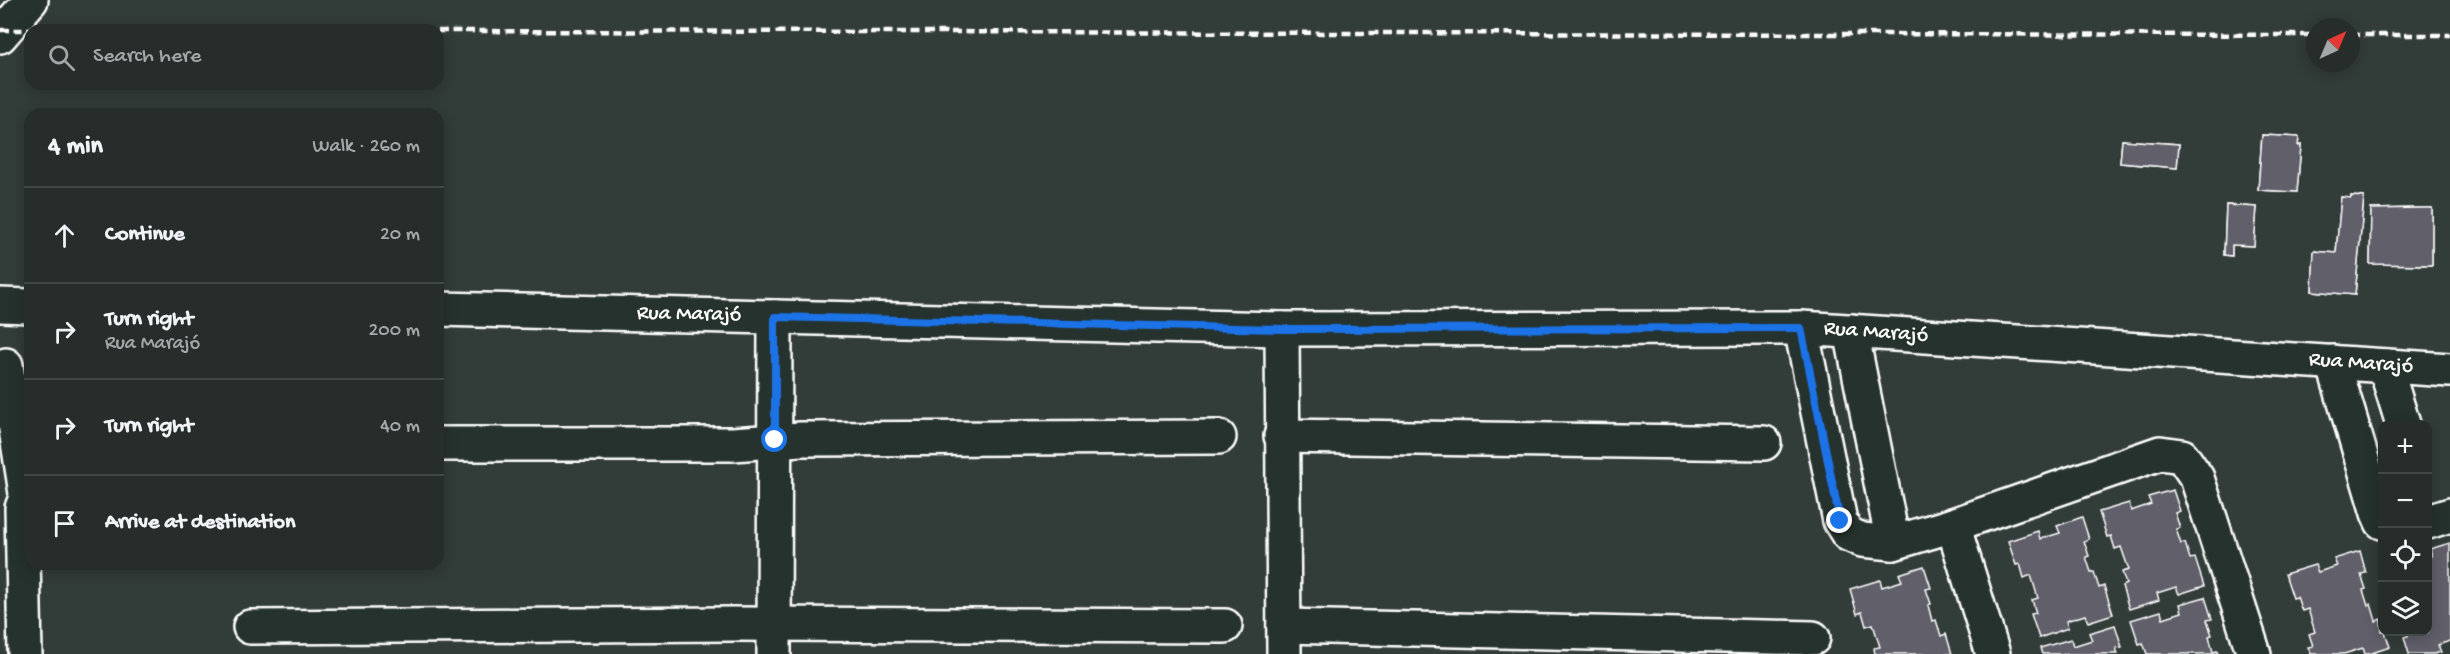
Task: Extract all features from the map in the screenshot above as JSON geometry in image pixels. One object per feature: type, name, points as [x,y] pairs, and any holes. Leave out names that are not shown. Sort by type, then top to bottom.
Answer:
[{"type":"street","points":[[0,36],[31,0]]},
{"type":"street","points":[[0,304],[24,306]]},
{"type":"street","name":"Rua Marajó","points":[[444,309],[1282,329],[1801,328],[2450,370]]},
{"type":"street","points":[[775,317],[775,639]]},
{"type":"street","points":[[1801,328],[1840,521],[1848,534],[1862,540],[1893,543],[1953,525],[2160,453],[2182,456],[2198,478],[2254,654]]},
{"type":"street","points":[[1282,329],[1284,640],[1813,638]]},
{"type":"street","points":[[1851,331],[1893,543]]},
{"type":"street","points":[[2333,362],[2378,513]]},
{"type":"street","points":[[12,364],[24,458]]},
{"type":"street","points":[[2385,366],[2402,420]]},
{"type":"street","points":[[1281,436],[1764,443]]},
{"type":"street","points":[[444,444],[733,444],[775,440],[1219,437]]},
{"type":"street","points":[[24,502],[22,508],[25,654]]},
{"type":"street","points":[[1953,525],[1993,654]]},
{"type":"street","points":[[250,627],[775,639],[1225,626]]},
{"type":"building","points":[[2262,135],[2299,137],[2298,146],[2301,145],[2297,192],[2258,190]]},
{"type":"building","points":[[2262,135],[2299,137],[2298,146],[2301,145],[2297,192],[2258,190]]},
{"type":"building","points":[[2122,140],[2179,144],[2177,168],[2120,163]]},
{"type":"building","points":[[2122,140],[2179,144],[2177,168],[2120,163]]},
{"type":"building","points":[[2351,196],[2364,197],[2355,295],[2312,291],[2314,251],[2336,253],[2341,197],[2351,198]]},
{"type":"building","points":[[2351,196],[2364,197],[2355,295],[2312,291],[2314,251],[2336,253],[2341,197],[2351,198]]},
{"type":"building","points":[[2226,205],[2257,207],[2254,246],[2232,245],[2232,256],[2224,255]]},
{"type":"building","points":[[2226,205],[2257,207],[2254,246],[2232,245],[2232,256],[2224,255]]},
{"type":"building","points":[[2432,208],[2432,265],[2370,264],[2371,209]]},
{"type":"building","points":[[2432,208],[2432,265],[2370,264],[2371,209]]},
{"type":"building","points":[[2173,490],[2180,511],[2175,513],[2180,528],[2176,529],[2181,544],[2185,543],[2190,559],[2195,558],[2204,586],[2179,594],[2176,587],[2157,593],[2159,600],[2129,609],[2122,586],[2126,584],[2122,572],[2129,570],[2121,547],[2115,549],[2111,536],[2107,537],[2099,512],[2129,503],[2131,511],[2151,504],[2148,497]]},
{"type":"building","points":[[2082,517],[2089,539],[2084,541],[2089,556],[2086,557],[2099,588],[2104,586],[2113,614],[2088,622],[2085,615],[2066,621],[2068,628],[2039,638],[2031,614],[2036,613],[2032,600],[2038,598],[2031,575],[2024,578],[2020,564],[2016,565],[2008,541],[2038,531],[2040,539],[2060,533],[2057,526]]},
{"type":"building","points":[[2450,543],[2450,641],[2438,645],[2441,652],[2409,654],[2404,637],[2432,636],[2432,548]]},
{"type":"building","points":[[2360,551],[2366,573],[2361,574],[2368,606],[2371,604],[2376,621],[2378,620],[2378,636],[2386,636],[2390,647],[2369,654],[2365,654],[2363,648],[2344,654],[2311,654],[2308,647],[2313,646],[2309,634],[2315,632],[2308,609],[2302,611],[2297,597],[2293,598],[2285,574],[2315,565],[2318,572],[2337,566],[2334,559]]},
{"type":"building","points":[[1924,566],[1931,588],[1926,589],[1931,604],[1928,605],[1932,621],[1936,620],[1941,636],[1946,634],[1952,654],[1875,654],[1874,648],[1880,647],[1873,624],[1866,626],[1862,612],[1857,614],[1850,589],[1880,580],[1882,587],[1902,581],[1899,574]]},
{"type":"building","points":[[2205,597],[2212,619],[2207,620],[2212,635],[2209,636],[2213,652],[2217,651],[2218,654],[2147,654],[2143,643],[2139,644],[2131,620],[2161,611],[2163,618],[2182,612],[2180,604]]},
{"type":"building","points":[[2115,625],[2122,647],[2116,648],[2118,654],[2042,654],[2040,648],[2071,639],[2073,646],[2092,640],[2089,633]]},
{"type":"railway","points":[[0,30],[24,30]]},
{"type":"railway","points":[[444,31],[2306,35]]},
{"type":"railway","points":[[2360,35],[2450,35]]},
{"type":"route","points":[[775,440],[775,317],[1282,329],[1801,328],[1840,521]]}]
